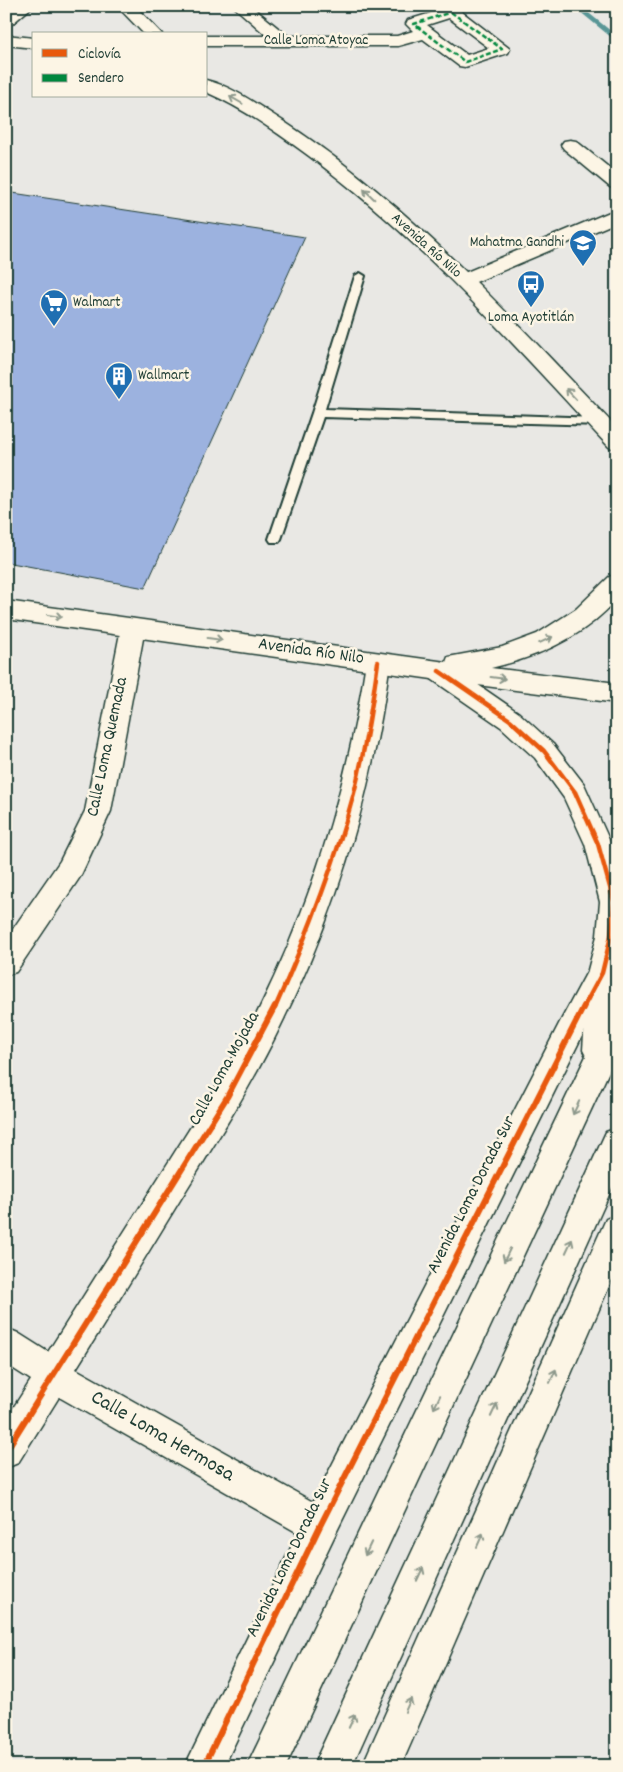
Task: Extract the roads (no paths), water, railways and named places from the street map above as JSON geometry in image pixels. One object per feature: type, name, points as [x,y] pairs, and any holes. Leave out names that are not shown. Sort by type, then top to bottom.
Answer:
[{"type":"street","points":[[6,20],[25,6]]},
{"type":"street","points":[[125,6],[152,32]]},
{"type":"street","points":[[241,6],[284,41]]},
{"type":"street","name":"Calle Loma Atoyac","points":[[208,41],[398,41],[425,33]]},
{"type":"street","points":[[6,40],[32,42]]},
{"type":"street","name":"Avenida Río Nilo","points":[[208,85],[235,98],[295,137],[359,184],[464,280],[617,442]]},
{"type":"street","points":[[570,145],[617,183]]},
{"type":"street","points":[[464,280],[617,215]]},
{"type":"street","points":[[378,662],[438,666],[496,658],[523,650],[571,626],[591,611],[617,583]]},
{"type":"street","name":"Avenida Río Nilo","points":[[6,610],[439,671],[617,693]]},
{"type":"street","name":"Calle Loma Quemada","points":[[6,963],[70,869],[98,811],[133,628]]},
{"type":"street","name":"Calle Loma Mojada","points":[[6,1451],[228,1097],[271,1016],[306,938],[333,863],[354,792],[369,726],[378,662]]},
{"type":"street","name":"Avenida Loma Dorada Sur","points":[[204,1766],[320,1526],[556,1058],[602,973],[611,936],[614,902],[598,844],[575,792],[544,751],[510,720],[439,671]]},
{"type":"street","points":[[597,1064],[602,973]]},
{"type":"street","points":[[266,1766],[617,1022]]},
{"type":"street","points":[[332,1766],[617,1142]]},
{"type":"street","points":[[381,1766],[617,1230]]},
{"type":"street","name":"Calle Loma Hermosa","points":[[6,1345],[54,1375],[320,1526]]},
{"type":"lane","points":[[275,539],[318,413],[360,276]]},
{"type":"lane","points":[[318,413],[598,422]]},
{"type":"waterway","points":[[576,6],[617,40]]},
{"type":"place","name":"Mahatma Gandhi","points":[[583,267]]},
{"type":"place","name":"Loma Ayotitlán","points":[[531,308]]},
{"type":"place","name":"Walmart","points":[[54,327]]},
{"type":"place","name":"Wallmart","points":[[119,400]]}]
